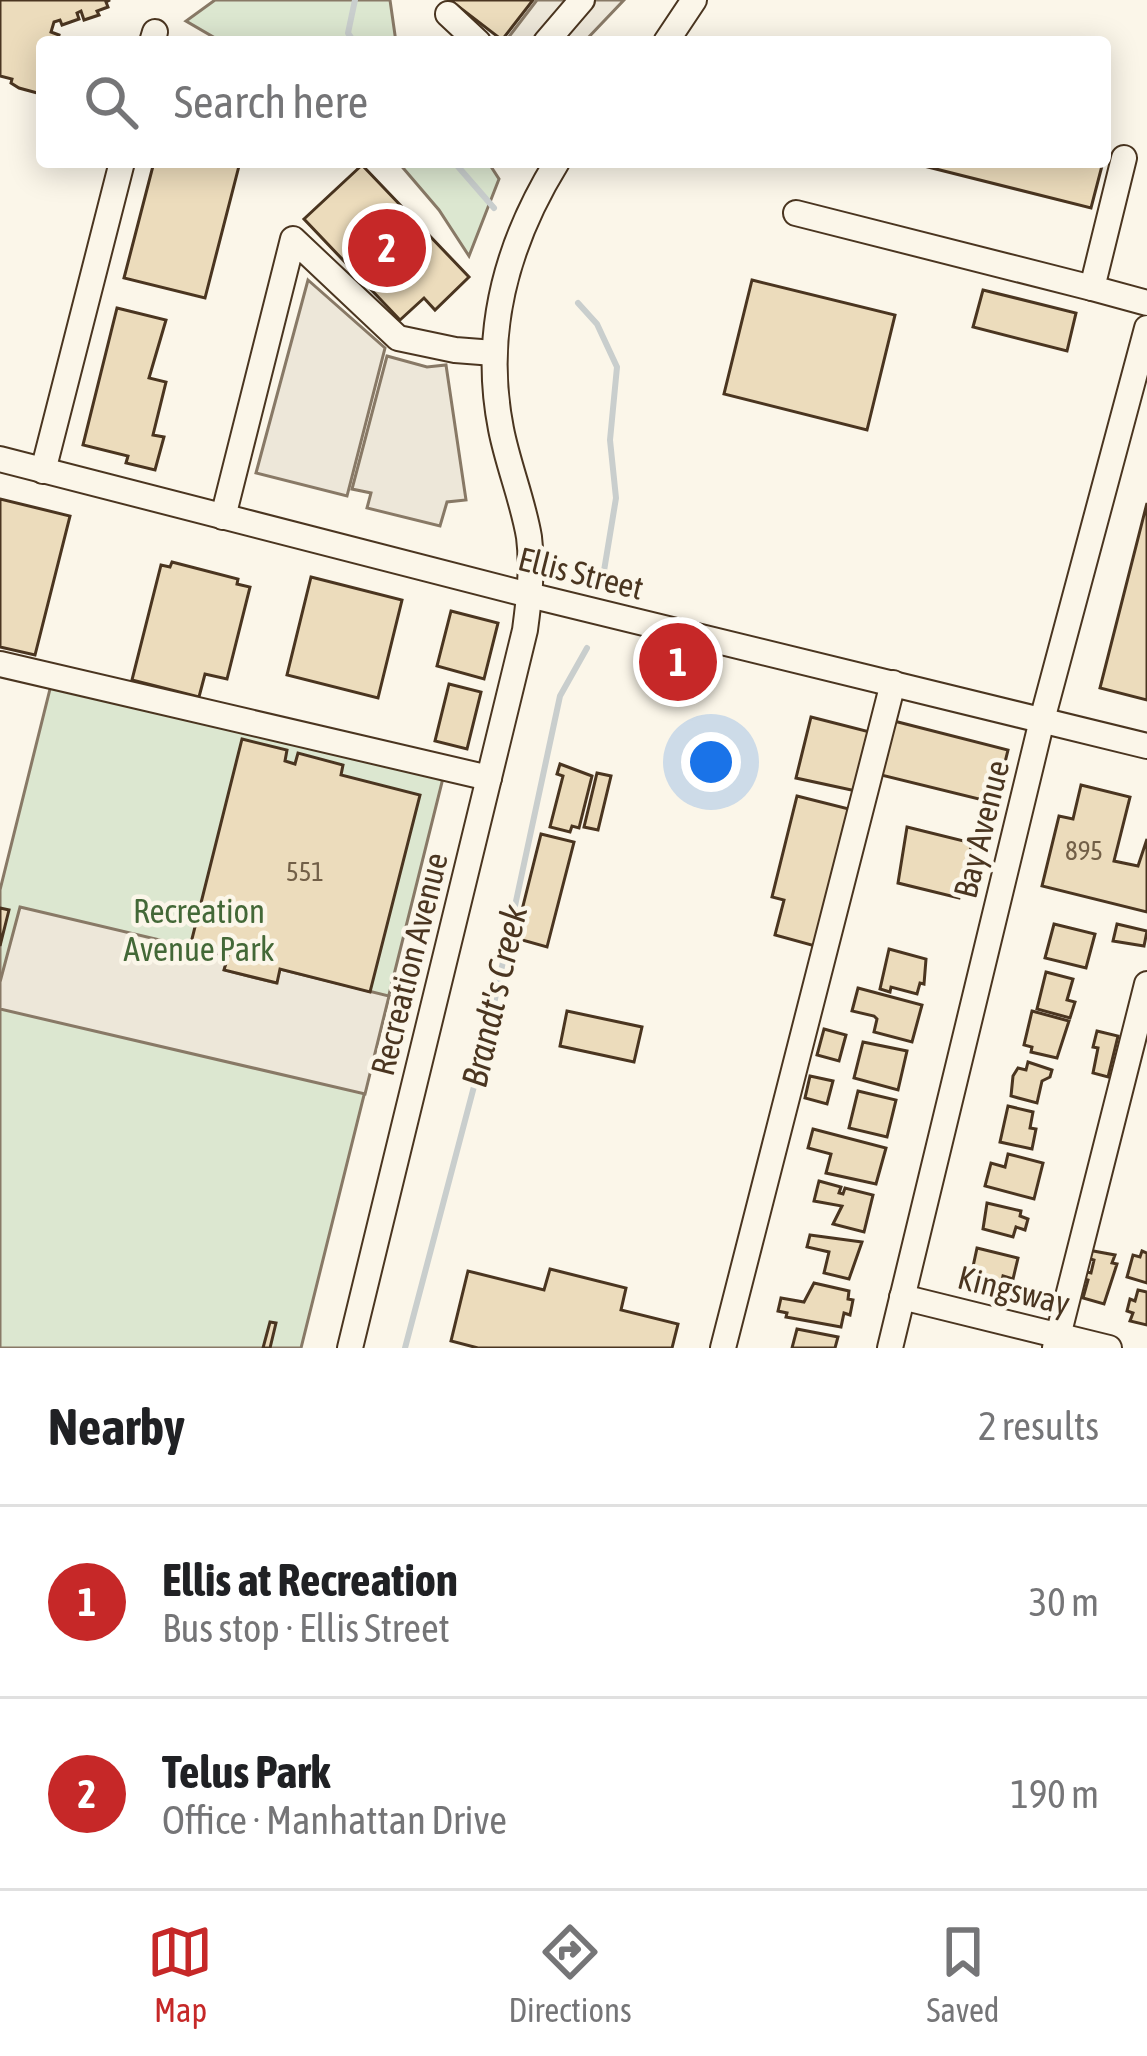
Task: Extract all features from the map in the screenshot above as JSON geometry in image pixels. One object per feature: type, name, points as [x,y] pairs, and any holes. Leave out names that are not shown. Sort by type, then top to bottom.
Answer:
[{"type":"street","points":[[551,36],[582,0]]},
{"type":"street","points":[[670,36],[694,0]]},
{"type":"street","points":[[448,14],[472,36]]},
{"type":"street","points":[[1092,288],[1124,158]]},
{"type":"street","points":[[43,471],[120,168]]},
{"type":"street","name":"Recreation Avenue","points":[[350,1348],[525,630],[530,542],[501,430],[494,353],[500,295],[514,250],[528,212],[554,168]]},
{"type":"street","points":[[796,213],[1147,303]]},
{"type":"street","points":[[223,517],[293,239],[398,338],[494,353]]},
{"type":"street","name":"Bay Avenue","points":[[890,1348],[1042,720],[1147,328]]},
{"type":"street","name":"Ellis Street","points":[[0,459],[1147,746]]},
{"type":"street","points":[[0,664],[489,778]]},
{"type":"street","points":[[723,1348],[893,683]]},
{"type":"street","points":[[1057,1342],[1147,984]]},
{"type":"street","name":"Kingsway","points":[[902,1297],[1057,1342],[1109,1348]]},
{"type":"green space","points":[[215,0],[390,0],[395,36],[212,36],[186,21]]},
{"type":"green space","points":[[403,168],[492,168],[499,179],[469,256]]},
{"type":"green space","name":"Recreation Avenue Park","points":[[52,681],[443,778],[301,1348],[0,1348],[0,890]]},
{"type":"shaded area","points":[[537,0],[624,0],[590,36],[510,36]]},
{"type":"shaded area","points":[[308,280],[385,348],[347,496],[256,473]]},
{"type":"shaded area","points":[[387,356],[427,367],[446,365],[466,500],[447,502],[440,526],[367,508],[371,493],[352,489]]},
{"type":"shaded area","points":[[20,907],[228,956],[225,970],[276,983],[280,969],[389,996],[365,1094],[0,1009],[0,982]]},
{"type":"building","points":[[0,0],[110,0],[108,7],[97,11],[99,15],[84,20],[81,11],[79,19],[62,25],[60,20],[54,22],[51,32],[59,36],[36,36],[36,93],[0,76]]},
{"type":"building","points":[[450,0],[533,0],[505,36],[497,36]]},
{"type":"building","points":[[152,168],[238,168],[205,298],[124,278]]},
{"type":"building","points":[[359,168],[365,168],[469,277],[435,310],[424,298],[400,320],[304,219]]},
{"type":"building","points":[[932,168],[1101,168],[1091,208]]},
{"type":"building","points":[[752,280],[895,315],[867,430],[724,394]]},
{"type":"building","points":[[983,290],[1076,313],[1067,351],[973,327]]},
{"type":"building","points":[[117,308],[166,320],[149,378],[166,382],[153,435],[164,437],[155,470],[126,463],[128,456],[83,445]]},
{"type":"building","points":[[0,499],[70,516],[35,655],[0,647]]},
{"type":"building","points":[[1147,503],[1147,700],[1100,688]]},
{"type":"building","points":[[172,562],[238,579],[237,584],[250,587],[227,679],[205,674],[199,697],[132,680],[161,565],[170,567]]},
{"type":"building","points":[[311,577],[402,600],[378,698],[287,675]]},
{"type":"building","points":[[451,611],[498,623],[484,679],[437,666]]},
{"type":"building","points":[[449,684],[481,692],[467,749],[435,741]]},
{"type":"building","points":[[811,717],[870,732],[856,791],[796,778]]},
{"type":"building","points":[[894,721],[1008,750],[995,803],[881,775]]},
{"type":"building","points":[[242,739],[287,750],[285,761],[295,764],[298,753],[343,765],[341,775],[420,795],[370,992],[280,969],[277,983],[224,970],[228,956],[190,947]]},
{"type":"building","points":[[560,764],[592,776],[579,828],[572,826],[570,832],[550,827],[563,776],[557,774]]},
{"type":"building","points":[[597,773],[611,776],[598,830],[584,827]]},
{"type":"building","points":[[1081,785],[1130,797],[1114,861],[1138,866],[1147,839],[1147,912],[1042,886],[1059,816],[1073,819]]},
{"type":"building","points":[[797,796],[849,809],[815,946],[775,935],[784,900],[772,897]]},
{"type":"building","points":[[907,827],[972,843],[959,898],[898,883]]},
{"type":"building","points":[[541,834],[574,842],[547,947],[515,938]]},
{"type":"building","points":[[0,908],[9,910],[0,946]]},
{"type":"building","points":[[1054,924],[1095,934],[1086,968],[1045,958]]},
{"type":"building","points":[[1117,924],[1147,931],[1144,946],[1113,941]]},
{"type":"building","points":[[889,949],[926,959],[924,984],[920,983],[917,994],[880,989]]},
{"type":"building","points":[[1046,972],[1073,979],[1067,1000],[1075,1002],[1070,1018],[1037,1009]]},
{"type":"building","points":[[858,988],[922,1005],[912,1042],[874,1032],[874,1016],[852,1011]]},
{"type":"building","points":[[567,1011],[642,1027],[634,1062],[560,1046]]},
{"type":"building","points":[[1032,1011],[1069,1021],[1057,1058],[1031,1052],[1032,1047],[1024,1045]]},
{"type":"building","points":[[824,1029],[846,1035],[839,1061],[817,1055]]},
{"type":"building","points":[[1097,1031],[1118,1036],[1108,1077],[1093,1073]]},
{"type":"building","points":[[863,1042],[907,1051],[898,1090],[854,1078]]},
{"type":"building","points":[[1028,1062],[1052,1070],[1042,1081],[1037,1103],[1011,1096],[1013,1076],[1018,1068],[1026,1070]]},
{"type":"building","points":[[810,1076],[833,1081],[827,1104],[805,1098]]},
{"type":"building","points":[[858,1091],[896,1100],[887,1137],[849,1128]]},
{"type":"building","points":[[1008,1106],[1033,1112],[1032,1149],[1000,1142]]},
{"type":"building","points":[[813,1129],[886,1148],[876,1184],[826,1173],[831,1154],[808,1148]]},
{"type":"building","points":[[1008,1154],[1043,1163],[1034,1199],[985,1186],[991,1163],[1005,1167]]},
{"type":"building","points":[[819,1181],[841,1187],[839,1193],[845,1188],[873,1195],[864,1232],[833,1224],[842,1206],[814,1201]]},
{"type":"building","points":[[987,1203],[1021,1211],[1020,1216],[1028,1219],[1025,1230],[1016,1227],[1013,1237],[983,1229]]},
{"type":"building","points":[[810,1235],[862,1242],[849,1279],[824,1273],[829,1252],[807,1247]]},
{"type":"building","points":[[977,1248],[1018,1258],[1013,1279],[1003,1276],[1001,1284],[971,1276]]},
{"type":"building","points":[[1088,1250],[1115,1255],[1112,1263],[1117,1264],[1104,1304],[1083,1298],[1088,1280],[1081,1278],[1083,1271],[1091,1273],[1094,1260],[1087,1258]]},
{"type":"building","points":[[1142,1251],[1147,1253],[1147,1283],[1127,1277],[1133,1255],[1140,1257]]},
{"type":"building","points":[[550,1269],[626,1288],[621,1310],[678,1324],[672,1348],[478,1348],[451,1341],[468,1271],[544,1290]]},
{"type":"building","points":[[814,1283],[849,1291],[848,1299],[853,1300],[850,1315],[844,1313],[841,1327],[786,1317],[787,1313],[778,1311],[781,1298],[804,1302]]},
{"type":"building","points":[[1138,1290],[1147,1292],[1147,1325],[1130,1321],[1133,1313],[1127,1311]]},
{"type":"building","points":[[270,1322],[276,1323],[270,1348],[263,1348]]},
{"type":"building","points":[[797,1329],[838,1337],[835,1348],[792,1348]]},
{"type":"waterway","name":"Brandt's Creek","points":[[350,36],[355,0]]},
{"type":"waterway","name":"Brandt's Creek","points":[[459,168],[494,208]]},
{"type":"waterway","name":"Brandt's Creek","points":[[578,303],[597,324],[617,367],[610,440],[616,498],[602,583]]},
{"type":"waterway","name":"Brandt's Creek","points":[[405,1348],[486,1041],[560,696],[587,648]]},
{"type":"place","name":"Telus Park","points":[[387,248]]},
{"type":"place","name":"Ellis at Recreation","points":[[678,662]]}]
